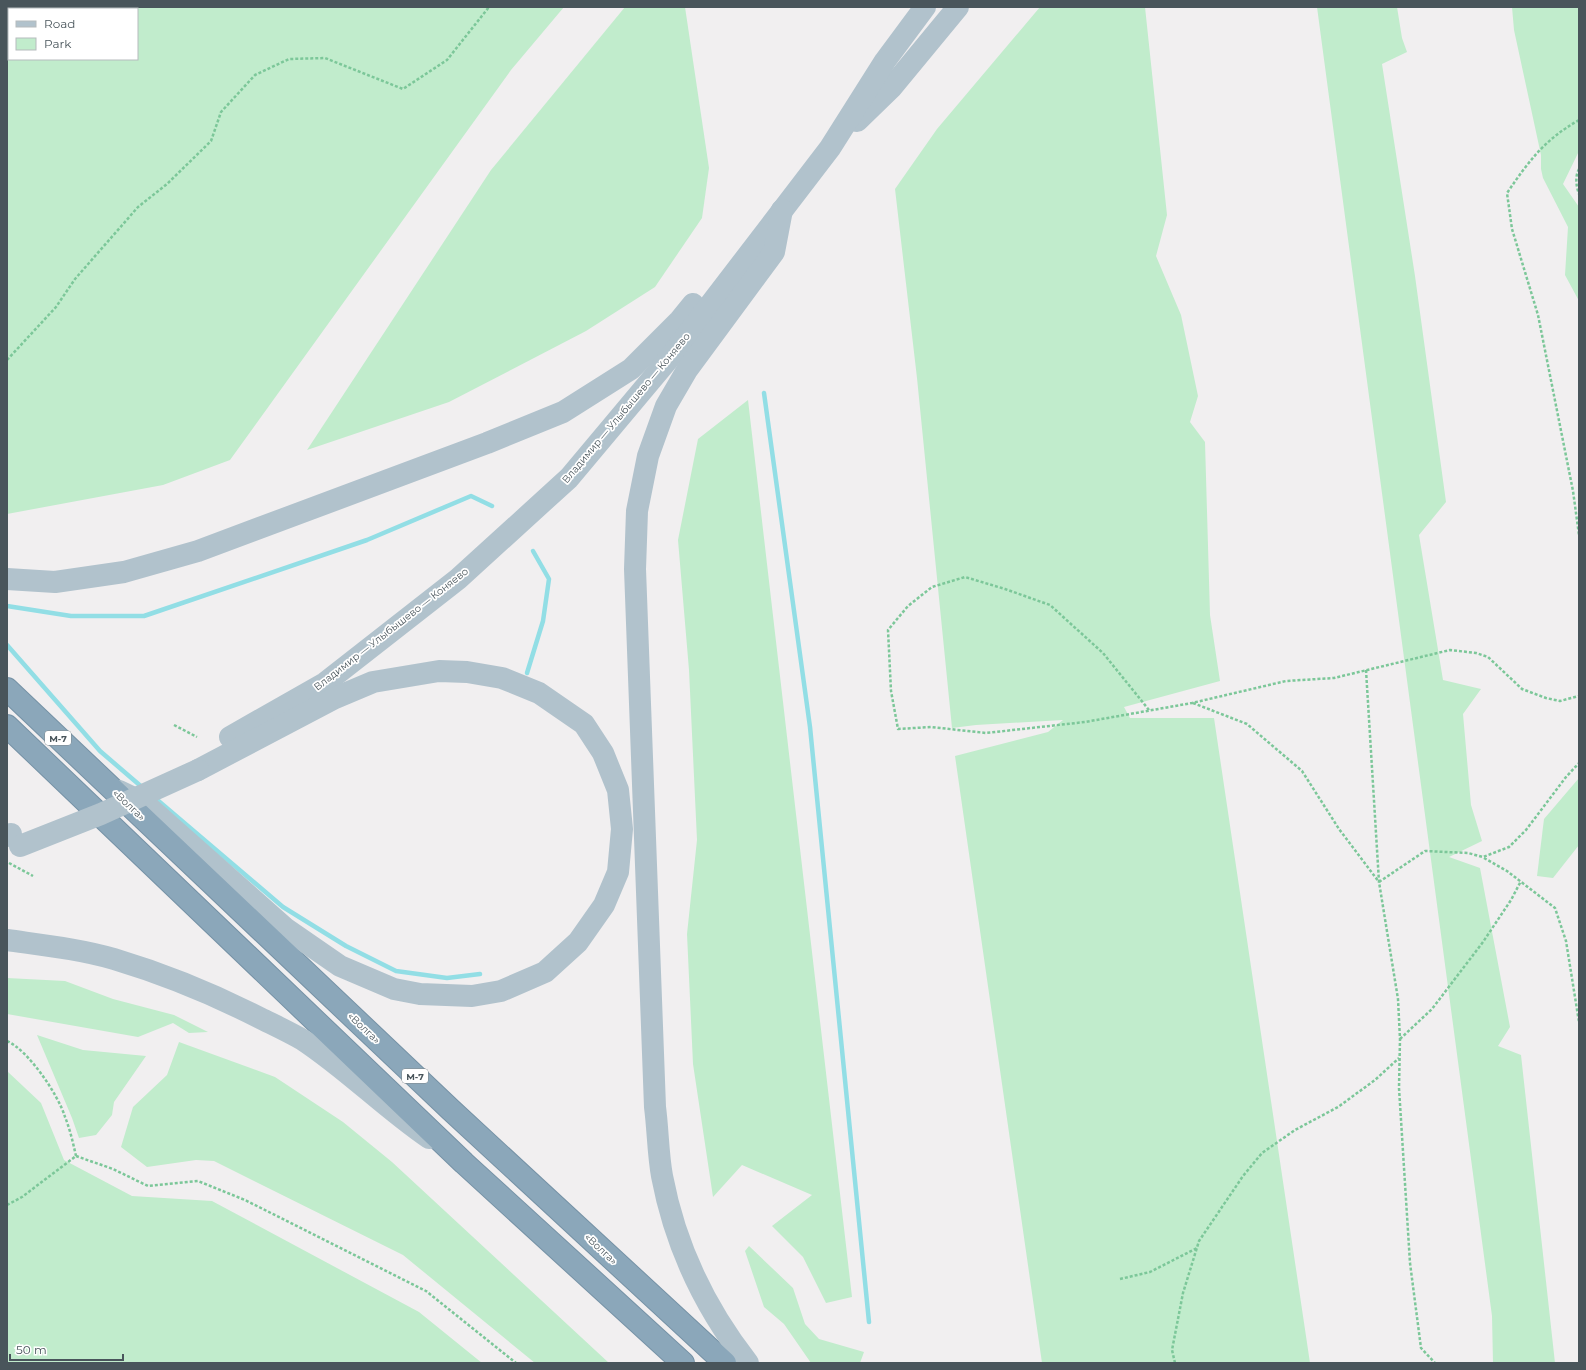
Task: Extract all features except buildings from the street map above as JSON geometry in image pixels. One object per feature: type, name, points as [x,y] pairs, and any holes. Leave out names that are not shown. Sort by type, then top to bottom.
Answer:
[{"type":"highway","name":"«Волга»","points":[[7,689],[450,1110],[725,1363]]},
{"type":"highway","name":"М-7","points":[[7,726],[464,1163],[683,1363]]},
{"type":"main road","name":"Владимир — Улыбышево — Коняево","points":[[11,846],[92,802],[192,765],[325,683],[458,579],[569,478],[667,362],[830,148],[885,61],[925,7]]},
{"type":"main road","name":"Владимир — Улыбышево — Коняево","points":[[830,148],[892,87],[958,7]]},
{"type":"main road","points":[[7,579],[63,581],[124,572],[198,551],[487,443],[563,412],[631,369],[680,320],[724,267],[782,210]]},
{"type":"main road","points":[[748,1363],[729,1339],[711,1311],[687,1262],[674,1224],[662,1176],[655,1107],[636,554],[637,511],[648,456],[666,406],[687,370],[774,252],[782,210]]},
{"type":"main road","points":[[109,786],[144,803],[285,928],[340,966],[394,989],[420,994],[472,996],[501,991],[545,972],[578,942],[604,905],[618,872],[622,829],[618,790],[603,753],[584,724],[539,693],[502,678],[467,672],[439,671],[373,682],[335,698],[192,765]]},
{"type":"main road","points":[[7,940],[42,945],[113,959],[176,979],[238,1007],[301,1040],[321,1053],[403,1120],[464,1163]]},
{"type":"path","points":[[7,360],[56,306],[75,279],[138,206],[167,184],[211,141],[221,112],[255,75],[289,59],[325,58],[403,89],[447,60],[489,7]]},
{"type":"path","points":[[1579,120],[1551,138],[1525,166],[1507,193],[1512,229],[1538,315],[1573,491],[1579,535]]},
{"type":"path","points":[[1579,169],[1577,171],[1576,186],[1579,194]]},
{"type":"path","points":[[1149,710],[1103,653],[1050,605],[1005,589],[965,577],[932,587],[908,606],[888,630],[891,691],[898,729],[930,727],[986,733],[1085,722],[1192,702],[1286,680],[1334,678],[1450,650],[1476,653],[1488,657],[1522,689],[1546,698],[1560,700],[1579,696]]},
{"type":"path","points":[[1366,670],[1379,882],[1398,1000],[1400,1039],[1399,1088],[1410,1263],[1421,1348],[1434,1363]]},
{"type":"path","points":[[1192,702],[1247,724],[1302,771],[1339,829],[1379,882]]},
{"type":"path","points":[[174,725],[197,737]]},
{"type":"path","points":[[1483,857],[1509,847],[1526,830],[1566,777],[1579,763]]},
{"type":"path","points":[[11,846],[33,876]]},
{"type":"path","points":[[1379,882],[1424,851],[1468,853],[1483,857],[1521,881],[1556,908],[1566,942],[1579,1022]]},
{"type":"path","points":[[1400,1039],[1436,1003],[1483,942],[1511,900],[1521,881]]},
{"type":"path","points":[[7,1041],[16,1045],[43,1076],[65,1115],[76,1156]]},
{"type":"path","points":[[1175,1363],[1172,1350],[1183,1292],[1199,1241],[1243,1176],[1262,1153],[1295,1130],[1338,1107],[1375,1080],[1400,1057]]},
{"type":"path","points":[[7,1204],[22,1197],[76,1156]]},
{"type":"path","points":[[76,1156],[113,1169],[148,1186],[198,1181],[245,1200],[426,1292],[516,1363]]},
{"type":"path","points":[[1120,1279],[1150,1272],[1197,1248]]},
{"type":"green space","points":[[7,7],[564,7],[511,70],[230,460],[163,485],[7,514]]},
{"type":"green space","points":[[625,7],[685,7],[709,168],[702,218],[655,287],[586,331],[449,402],[307,450],[491,170]]},
{"type":"green space","points":[[1040,7],[1145,7],[1167,215],[1156,256],[1181,315],[1198,396],[1190,422],[1205,442],[1210,615],[1220,681],[1124,707],[1130,718],[1214,718],[1310,1363],[1042,1363],[955,756],[1048,732],[1063,720],[976,725],[952,728],[917,378],[895,189],[937,129]]},
{"type":"green space","points":[[1317,7],[1397,7],[1402,38],[1407,52],[1382,64],[1415,276],[1446,502],[1419,535],[1443,680],[1481,689],[1463,714],[1471,805],[1482,841],[1449,857],[1480,868],[1510,1027],[1498,1046],[1521,1055],[1555,1363],[1493,1363],[1492,1316]]},
{"type":"green space","points":[[1512,7],[1579,7],[1579,151],[1563,184],[1579,207],[1579,301],[1565,275],[1568,227],[1543,178],[1541,169],[1541,155],[1514,30]]},
{"type":"green space","points":[[748,400],[852,1297],[826,1303],[803,1257],[772,1226],[812,1195],[742,1165],[713,1197],[693,1064],[687,934],[697,840],[689,670],[678,540],[698,439]]},
{"type":"green space","points":[[1579,778],[1579,845],[1553,878],[1537,876],[1544,819]]},
{"type":"green space","points":[[7,978],[65,981],[113,999],[174,1015],[208,1032],[189,1033],[173,1023],[138,1037],[7,1014]]},
{"type":"green space","points":[[37,1035],[83,1050],[146,1056],[114,1102],[112,1115],[96,1135],[79,1138]]},
{"type":"green space","points":[[179,1042],[275,1077],[343,1122],[392,1162],[609,1363],[535,1363],[403,1255],[214,1161],[196,1160],[147,1167],[121,1147],[133,1107],[167,1075]]},
{"type":"green space","points":[[7,1071],[41,1103],[64,1160],[132,1196],[212,1201],[419,1312],[482,1363],[7,1363]]},
{"type":"green space","points":[[749,1246],[793,1288],[805,1324],[819,1339],[864,1352],[860,1363],[811,1363],[784,1324],[764,1307],[745,1251]]},
{"type":"waterway","points":[[764,393],[810,727],[869,1322]]},
{"type":"waterway","points":[[7,606],[71,616],[144,616],[367,540],[471,496],[492,506]]},
{"type":"waterway","points":[[527,673],[543,621],[549,579],[533,551]]},
{"type":"waterway","points":[[7,645],[100,751],[143,788]]},
{"type":"waterway","points":[[155,798],[283,907],[346,946],[396,971],[447,978],[480,974]]}]
